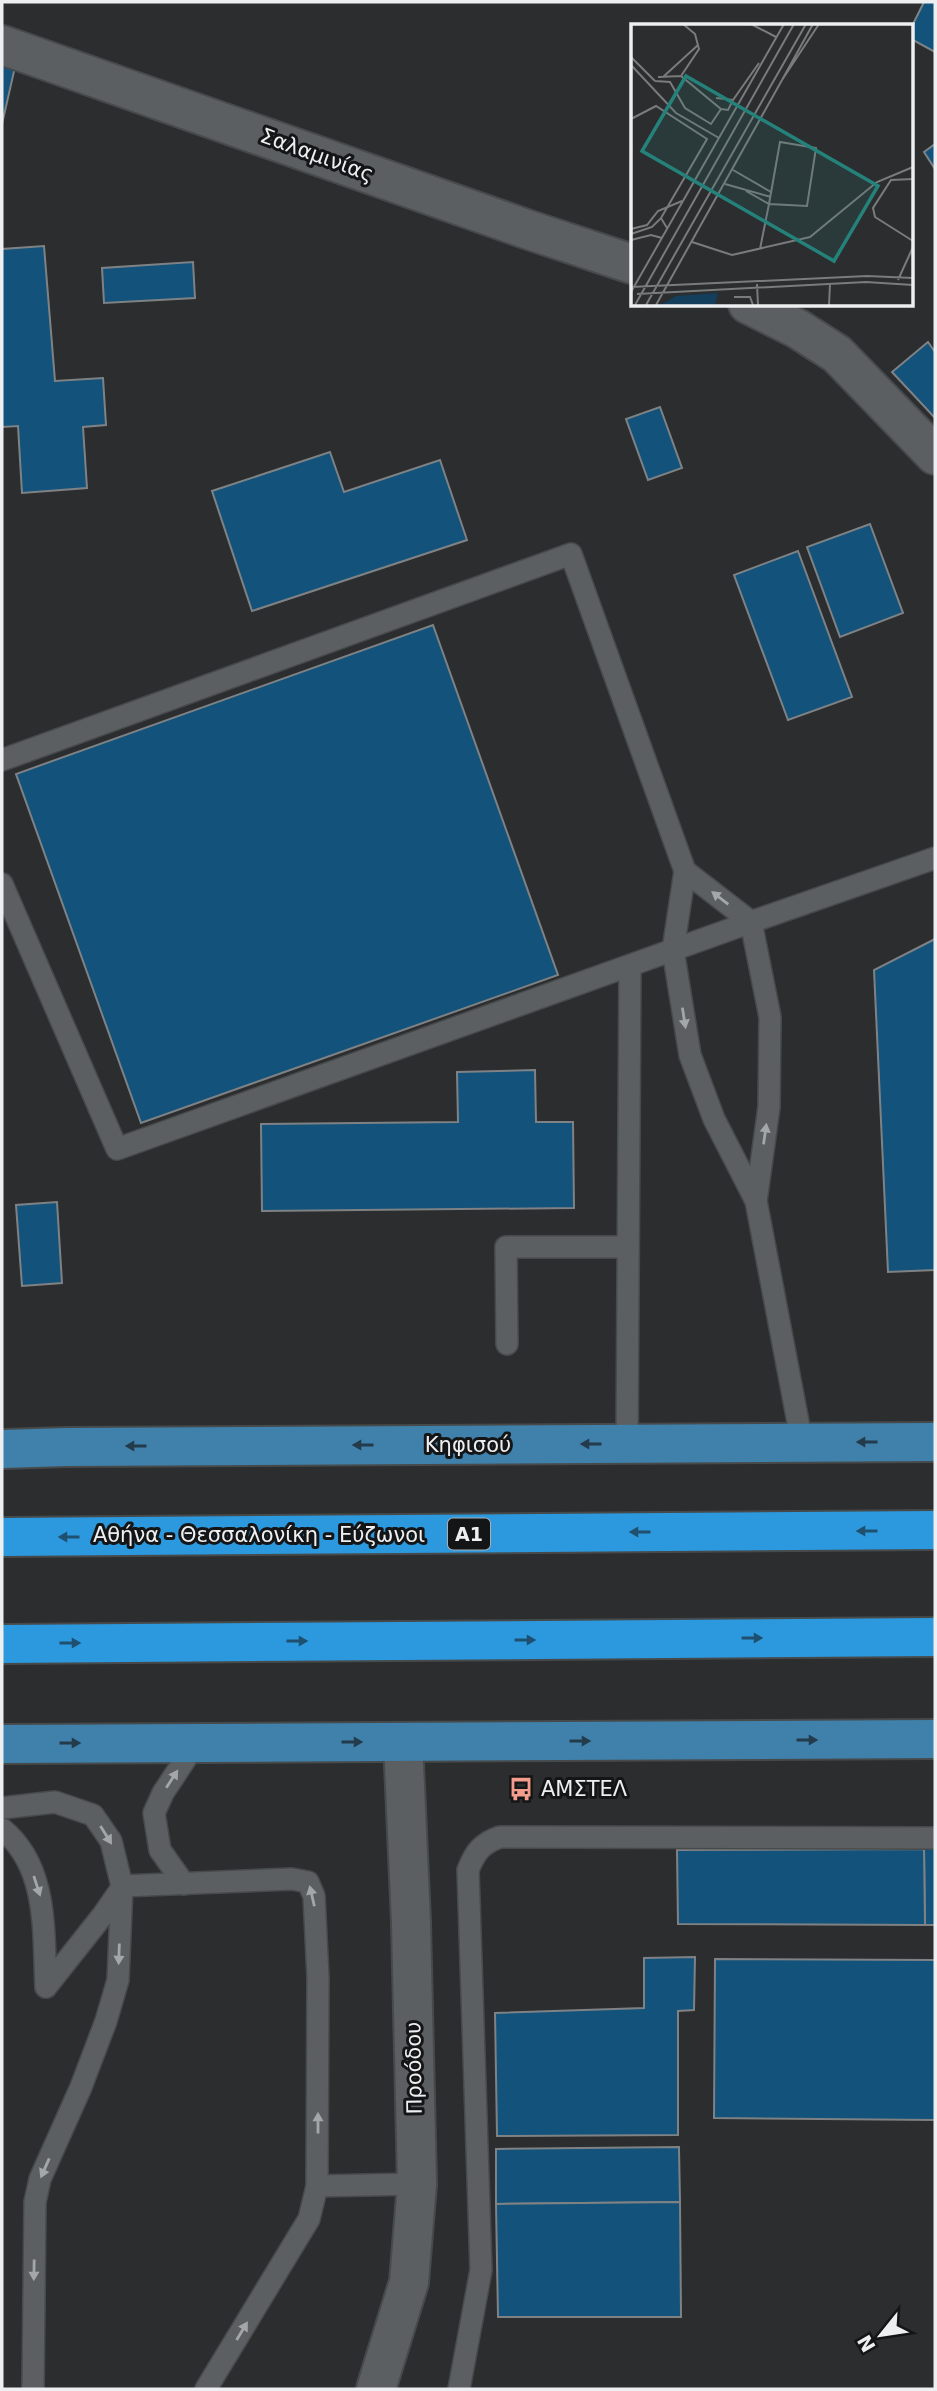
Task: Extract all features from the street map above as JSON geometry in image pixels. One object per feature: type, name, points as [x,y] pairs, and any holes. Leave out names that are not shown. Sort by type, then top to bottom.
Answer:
[{"type":"highway","name":"Αθήνα - Θεσσαλονίκη - Εύζωνοι","points":[[2,1537],[935,1530]]},
{"type":"highway","points":[[2,1644],[935,1637]]},
{"type":"main road","name":"Κηφισού","points":[[2,1450],[81,1447],[935,1442]]},
{"type":"main road","points":[[2,1744],[935,1739]]},
{"type":"street","name":"Σαλαμινίας","points":[[2,45],[631,264]]},
{"type":"street","points":[[752,306],[798,329],[837,355],[935,455]]},
{"type":"street","name":"Προόδου","points":[[376,2389],[409,2282],[417,2184],[411,1923],[403,1742]]},
{"type":"lane","points":[[2,760],[571,554],[685,871],[673,950],[690,1055],[714,1119],[756,1201],[802,1443]]},
{"type":"lane","points":[[2,884],[117,1149],[935,858]]},
{"type":"lane","points":[[685,871],[751,922],[770,1017],[769,1107],[756,1201]]},
{"type":"lane","points":[[628,1444],[630,966]]},
{"type":"lane","points":[[507,1344],[506,1247],[627,1247]]},
{"type":"lane","points":[[184,1884],[160,1850],[154,1814],[163,1793],[196,1743]]},
{"type":"lane","points":[[2,1808],[54,1802],[93,1815],[111,1841],[122,1886],[118,1980],[82,2087],[40,2179],[35,2202],[33,2389]]},
{"type":"lane","points":[[2,1829],[19,1847],[33,1871],[41,1897],[46,1987],[103,1915],[122,1886]]},
{"type":"lane","points":[[458,2389],[481,2270],[468,1870],[479,1848],[500,1837],[935,1838]]},
{"type":"lane","points":[[122,1886],[292,1879],[308,1882],[314,1896],[318,1978],[317,2186],[309,2219],[206,2389]]},
{"type":"lane","points":[[317,2186],[417,2184]]},
{"type":"building","points":[[924,2],[935,2],[935,52],[912,40],[912,26]]},
{"type":"building","points":[[2,64],[15,67],[2,124]]},
{"type":"building","points":[[935,144],[935,169],[924,152]]},
{"type":"building","points":[[44,246],[55,381],[103,378],[106,425],[83,427],[87,488],[22,493],[18,426],[2,427],[2,249]]},
{"type":"building","points":[[193,262],[195,298],[104,303],[102,268]]},
{"type":"building","points":[[928,342],[935,352],[935,418],[892,372]]},
{"type":"building","points":[[660,407],[682,468],[648,480],[626,419]]},
{"type":"building","points":[[330,452],[344,492],[440,460],[467,540],[252,611],[212,491]]},
{"type":"building","points":[[870,524],[903,613],[840,637],[807,547]]},
{"type":"building","points":[[798,551],[852,697],[788,720],[734,575]]},
{"type":"building","points":[[433,625],[558,975],[141,1123],[16,774]]},
{"type":"building","points":[[935,939],[935,1270],[888,1272],[874,970]]},
{"type":"building","points":[[535,1070],[536,1122],[573,1122],[574,1208],[262,1211],[261,1124],[458,1122],[457,1072]]},
{"type":"building","points":[[57,1202],[62,1283],[22,1286],[16,1205]]},
{"type":"building","points":[[924,1849],[935,1849],[935,1925],[925,1925]]},
{"type":"building","points":[[924,1849],[925,1925],[678,1924],[677,1850]]},
{"type":"building","points":[[695,1957],[694,2010],[678,2011],[678,2135],[497,2136],[495,2013],[644,2008],[644,1958]]},
{"type":"building","points":[[715,1959],[935,1960],[935,2120],[714,2118]]},
{"type":"building","points":[[679,2147],[680,2202],[496,2204],[496,2149]]},
{"type":"building","points":[[680,2202],[681,2317],[498,2317],[496,2204]]},
{"type":"place","name":"ΑΜΣΤΕΛ","points":[[521,1789]]}]
